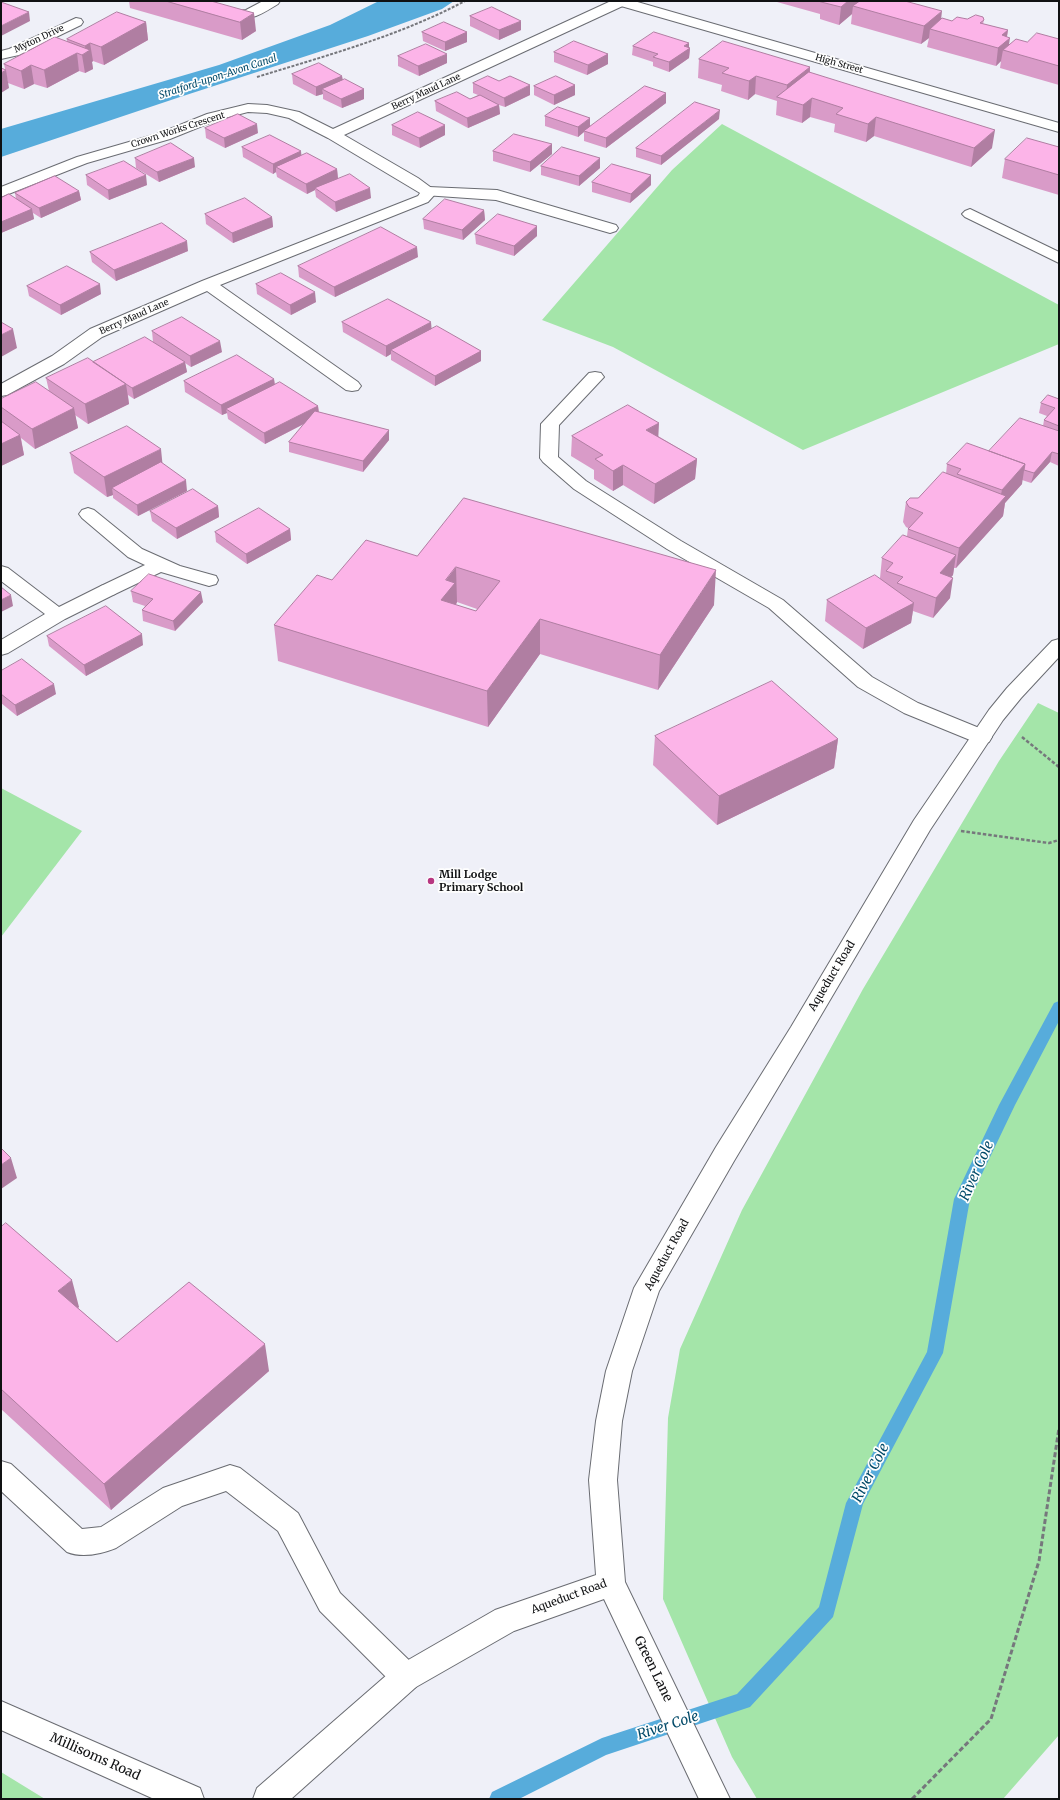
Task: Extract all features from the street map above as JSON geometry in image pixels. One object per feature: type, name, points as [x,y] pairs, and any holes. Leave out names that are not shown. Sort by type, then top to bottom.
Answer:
[{"type":"street","points":[[176,1],[218,13],[237,15],[251,13],[273,1]]},
{"type":"street","name":"High Street","points":[[621,1],[1059,128]]},
{"type":"street","name":"Berry Maud Lane","points":[[333,135],[621,1]]},
{"type":"street","name":"Myton Drive","points":[[1,55],[14,52],[76,22]]},
{"type":"street","name":"Crown Works Crescent","points":[[1,192],[82,160],[165,136],[212,117],[248,108],[267,109],[294,115],[333,135]]},
{"type":"street","points":[[333,135],[412,180],[430,192],[497,195],[610,228]]},
{"type":"street","name":"Berry Maud Lane","points":[[1,391],[58,360],[96,333],[208,284],[423,199],[430,192]]},
{"type":"street","points":[[970,214],[1059,258]]},
{"type":"street","points":[[208,284],[352,386]]},
{"type":"street","points":[[594,377],[550,424],[549,458],[580,485],[674,545],[776,604],[865,682],[911,708],[982,737]]},
{"type":"street","points":[[88,514],[135,553],[160,565],[208,580]]},
{"type":"street","points":[[1,649],[58,615],[160,565]]},
{"type":"street","points":[[1,572],[58,615]]},
{"type":"street","name":"Aqueduct Road","points":[[268,1799],[406,1677],[505,1620],[611,1583],[603,1480],[609,1421],[619,1371],[647,1288],[725,1154],[799,1033],[922,825],[996,715],[1014,693],[1059,646]]},
{"type":"street","points":[[1,1474],[77,1543],[106,1538],[173,1497],[230,1477],[288,1522],[330,1602],[406,1677]]},
{"type":"street","name":"Green Lane","points":[[611,1583],[715,1799]]},
{"type":"street","name":"Millisoms Road","points":[[1,1715],[189,1799]]},
{"type":"path","points":[[996,715],[1059,767]]},
{"type":"path","points":[[922,825],[1049,843],[1059,840]]},
{"type":"path","points":[[912,1799],[991,1719],[1039,1561],[1059,1428]]},
{"type":"green space","points":[[722,124],[1059,305],[1059,344],[803,450],[613,347],[542,320],[672,170]]},
{"type":"green space","points":[[1038,703],[1059,713],[1059,1735],[1003,1799],[757,1799],[732,1757],[663,1599],[668,1418],[680,1349],[742,1210],[863,989],[999,761]]},
{"type":"green space","points":[[1,788],[82,831],[1,937]]},
{"type":"green space","points":[[1,1772],[45,1799],[1,1799]]},
{"type":"water","name":"Stratford-upon-Avon Canal","points":[[379,1],[454,1],[442,9],[368,36],[1,157],[1,129],[219,65],[330,25]]},
{"type":"building","points":[[166,1],[211,1],[254,13],[240,22]]},
{"type":"building","points":[[848,1],[841,7],[821,2]]},
{"type":"building","points":[[860,1],[905,1],[942,11],[924,26],[853,6]]},
{"type":"building","points":[[1,2],[29,12],[1,26]]},
{"type":"building","points":[[492,7],[521,21],[499,30],[470,16]]},
{"type":"building","points":[[117,12],[146,22],[101,47],[90,43],[85,46],[67,39]]},
{"type":"building","points":[[976,15],[983,17],[984,20],[980,23],[1008,30],[1002,35],[1010,38],[998,48],[930,29],[942,18],[952,21],[957,17],[967,19]]},
{"type":"building","points":[[444,22],[467,32],[445,42],[422,32]]},
{"type":"building","points":[[654,32],[689,43],[684,46],[690,48],[669,62],[653,57],[658,54],[633,46]]},
{"type":"building","points":[[1037,33],[1059,39],[1059,66],[1003,50],[1016,39],[1027,42]]},
{"type":"building","points":[[55,37],[90,50],[82,55],[77,53],[44,70],[31,65],[21,71],[4,64]]},
{"type":"building","points":[[574,41],[608,54],[588,65],[554,52]]},
{"type":"building","points":[[723,41],[810,67],[787,85],[756,76],[749,81],[722,73],[729,68],[699,59]]},
{"type":"building","points":[[426,44],[447,54],[418,66],[398,56]]},
{"type":"building","points":[[319,63],[342,76],[316,87],[292,74]]},
{"type":"building","points":[[1,68],[6,70],[1,73]]},
{"type":"building","points":[[809,72],[995,130],[974,148],[876,117],[868,124],[836,114],[843,108],[812,98],[803,105],[777,97]]},
{"type":"building","points":[[488,76],[499,81],[510,76],[530,85],[504,98],[473,83]]},
{"type":"building","points":[[556,76],[575,85],[554,95],[534,86]]},
{"type":"building","points":[[345,79],[364,89],[341,99],[322,89]]},
{"type":"building","points":[[645,86],[666,93],[606,138],[584,131]]},
{"type":"building","points":[[457,92],[470,99],[480,95],[499,105],[467,118],[435,101]]},
{"type":"building","points":[[695,102],[720,110],[661,156],[636,148]]},
{"type":"building","points":[[558,107],[590,118],[578,127],[545,116]]},
{"type":"building","points":[[418,112],[445,125],[419,138],[392,125]]},
{"type":"building","points":[[238,114],[257,124],[224,138],[205,128]]},
{"type":"building","points":[[514,134],[552,144],[530,162],[493,151]]},
{"type":"building","points":[[270,135],[301,151],[273,164],[242,147]]},
{"type":"building","points":[[1027,138],[1059,147],[1059,175],[1005,159]]},
{"type":"building","points":[[171,143],[194,158],[157,172],[135,158]]},
{"type":"building","points":[[562,147],[600,158],[579,176],[541,166]]},
{"type":"building","points":[[307,153],[337,169],[306,184],[276,167]]},
{"type":"building","points":[[124,161],[146,175],[108,190],[86,175]]},
{"type":"building","points":[[612,164],[651,175],[631,194],[592,182]]},
{"type":"building","points":[[350,174],[370,188],[335,202],[315,188]]},
{"type":"building","points":[[55,176],[79,191],[39,208],[15,193]]},
{"type":"building","points":[[9,194],[32,209],[1,222],[1,198]]},
{"type":"building","points":[[245,198],[272,217],[232,233],[205,214]]},
{"type":"building","points":[[445,199],[484,210],[462,230],[423,219]]},
{"type":"building","points":[[498,214],[537,226],[514,246],[475,234]]},
{"type":"building","points":[[162,223],[187,241],[114,270],[90,252]]},
{"type":"building","points":[[381,227],[417,247],[334,287],[298,266]]},
{"type":"building","points":[[67,266],[100,284],[60,305],[27,286]]},
{"type":"building","points":[[281,273],[315,292],[290,305],[256,284]]},
{"type":"building","points":[[388,299],[431,322],[386,346],[342,322]]},
{"type":"building","points":[[182,317],[220,341],[190,356],[152,331]]},
{"type":"building","points":[[1,322],[13,329],[1,335]]},
{"type":"building","points":[[437,326],[481,351],[435,376],[391,350]]},
{"type":"building","points":[[145,337],[185,362],[132,388],[93,362]]},
{"type":"building","points":[[237,355],[274,379],[221,405],[184,381]]},
{"type":"building","points":[[88,358],[126,384],[85,404],[46,378]]},
{"type":"building","points":[[36,382],[74,408],[32,429],[1,407],[1,399]]},
{"type":"building","points":[[280,382],[318,406],[264,433],[226,409]]},
{"type":"building","points":[[1048,395],[1059,399],[1059,426],[1044,420],[1055,408],[1041,403]]},
{"type":"building","points":[[628,405],[659,423],[646,430],[697,459],[655,484],[623,465],[613,471],[595,459],[603,455],[572,436]]},
{"type":"building","points":[[315,411],[389,430],[363,461],[289,442]]},
{"type":"building","points":[[1020,418],[1059,431],[1059,454],[1052,452],[1034,473],[1024,470],[1025,464],[989,451]]},
{"type":"building","points":[[1,421],[20,435],[1,444]]},
{"type":"building","points":[[127,426],[161,449],[104,477],[70,453]]},
{"type":"building","points":[[967,443],[1025,464],[1002,490],[957,474],[961,469],[947,464]]},
{"type":"building","points":[[161,462],[186,480],[137,505],[112,488]]},
{"type":"building","points":[[943,472],[1006,496],[959,548],[908,529],[923,513],[909,507],[906,502],[910,498],[918,498]]},
{"type":"building","points":[[193,489],[218,506],[176,528],[150,511]]},
{"type":"building","points":[[464,498],[716,570],[660,655],[540,619],[487,691],[274,625],[317,575],[332,580],[366,540],[417,556]],"holes":[[[456,567],[500,581],[476,611],[441,600],[455,583],[446,580]]]},
{"type":"building","points":[[259,508],[290,529],[246,554],[215,532]]},
{"type":"building","points":[[903,535],[956,555],[940,573],[953,578],[936,598],[897,583],[903,577],[886,571],[893,563],[882,558]]},
{"type":"building","points":[[149,574],[201,592],[173,621],[142,610],[153,599],[131,591]]},
{"type":"building","points":[[875,575],[914,603],[866,628],[827,600]]},
{"type":"building","points":[[1,587],[11,595],[1,600]]},
{"type":"building","points":[[106,606],[142,634],[84,665],[47,636]]},
{"type":"building","points":[[22,659],[54,684],[15,705],[1,694],[1,671]]},
{"type":"building","points":[[772,681],[838,739],[719,796],[655,736]]},
{"type":"building","points":[[1,1148],[11,1158],[1,1165]]},
{"type":"building","points":[[6,1223],[72,1280],[58,1291],[117,1342],[189,1282],[265,1344],[104,1484],[1,1389],[1,1227]]},
{"type":"waterway","name":"River Cole","points":[[499,1799],[602,1747],[743,1701],[827,1611],[855,1503],[935,1353],[962,1199],[1007,1105],[1059,1007]]},
{"type":"place","name":"Mill Lodge Primary School","points":[[431,881]]}]
